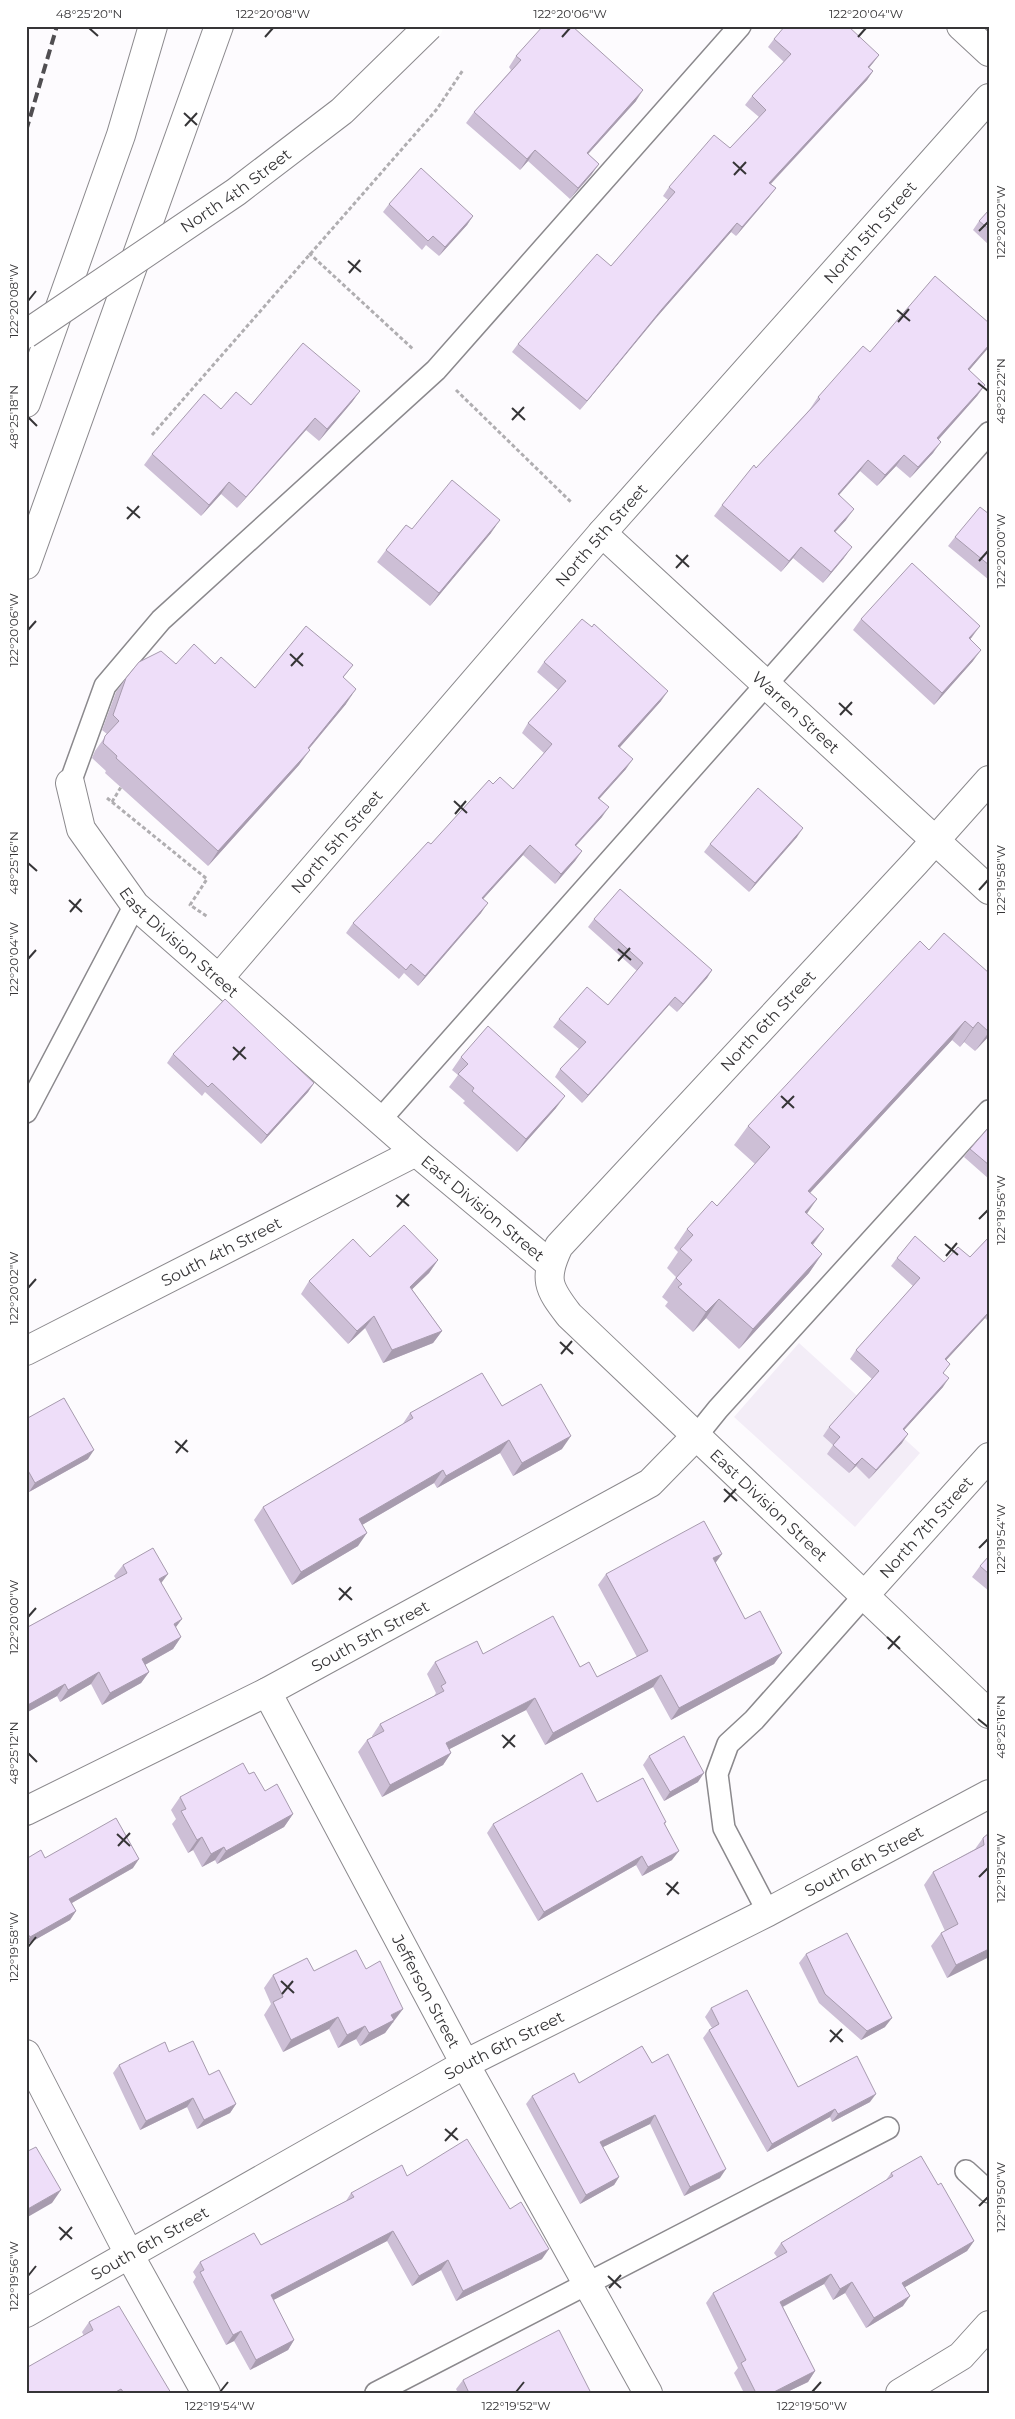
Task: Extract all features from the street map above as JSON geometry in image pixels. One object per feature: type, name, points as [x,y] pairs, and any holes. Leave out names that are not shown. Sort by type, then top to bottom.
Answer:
[{"type":"main road","points":[[26,404],[121,135],[154,26]]},
{"type":"main road","points":[[26,565],[219,26]]},
{"type":"main road","name":"North 4th Street","points":[[26,334],[259,175],[342,111],[429,26]]},
{"type":"main road","points":[[961,26],[989,52]]},
{"type":"main road","name":"North 5th Street","points":[[219,978],[602,533],[989,98]]},
{"type":"main road","name":"Warren Street","points":[[602,533],[989,890]]},
{"type":"main road","name":"North 6th Street","points":[[550,1264],[559,1246],[989,780]]},
{"type":"main road","name":"East Division Street","points":[[70,784],[81,829],[135,905],[416,1152],[550,1264],[549,1277],[553,1294],[569,1315],[989,1714]]},
{"type":"main road","name":"South 4th Street","points":[[26,1351],[416,1152]]},
{"type":"main road","name":"South 5th Street","points":[[26,1811],[267,1692],[650,1483],[697,1435]]},
{"type":"main road","name":"North 7th Street","points":[[864,1597],[989,1457]]},
{"type":"main road","name":"Jefferson Street","points":[[267,1692],[465,2064],[648,2393]]},
{"type":"main road","name":"South 6th Street","points":[[26,2313],[130,2256],[465,2064],[768,1912],[989,1794]]},
{"type":"main road","points":[[26,2054],[130,2256],[206,2393]]},
{"type":"main road","points":[[900,2393],[961,2356],[989,2325]]},
{"type":"lane","points":[[70,784],[105,686],[161,620],[436,370],[740,26]]},
{"type":"lane","points":[[380,1120],[989,433]]},
{"type":"lane","points":[[26,1112],[135,905]]},
{"type":"lane","points":[[697,1435],[718,1408],[989,1111]]},
{"type":"lane","points":[[768,1912],[724,1828],[717,1774],[728,1744],[754,1720],[864,1597]]},
{"type":"lane","points":[[376,2393],[888,2128]]},
{"type":"lane","points":[[966,2171],[989,2192]]},
{"type":"path","points":[[152,435],[437,109],[463,70]]},
{"type":"path","points":[[310,253],[415,351]]},
{"type":"path","points":[[462,397],[572,503]]},
{"type":"path","points":[[121,787],[112,802],[207,879],[190,905],[208,917]]},
{"type":"shaded area","points":[[799,1343],[920,1453],[855,1527],[734,1417]]},
{"type":"building","points":[[543,26],[572,26],[643,90],[587,153],[599,164],[578,188],[535,150],[527,159],[474,112],[521,60],[516,56]]},
{"type":"building","points":[[785,26],[848,26],[879,55],[868,67],[873,71],[769,183],[776,188],[742,227],[737,223],[662,309],[587,401],[518,344],[597,254],[611,266],[675,192],[669,187],[714,135],[730,148],[766,110],[752,96],[791,54],[774,39]]},
{"type":"building","points":[[421,168],[473,216],[445,247],[433,236],[428,241],[389,204]]},
{"type":"building","points":[[989,210],[989,229],[979,221]]},
{"type":"building","points":[[935,276],[989,323],[989,345],[968,369],[985,385],[937,438],[941,442],[918,467],[904,455],[885,475],[868,460],[838,494],[854,509],[834,531],[852,547],[831,572],[801,547],[789,561],[722,505],[754,465],[756,468],[820,399],[818,397],[863,346],[870,352]]},
{"type":"building","points":[[303,343],[360,391],[327,429],[315,418],[246,497],[229,482],[209,505],[152,454],[204,394],[221,409],[236,392],[251,405]]},
{"type":"building","points":[[452,480],[500,520],[439,593],[386,550],[406,525],[412,529]]},
{"type":"building","points":[[980,507],[989,514],[989,565],[955,537]]},
{"type":"building","points":[[912,563],[980,626],[969,638],[981,650],[942,693],[861,619]]},
{"type":"building","points":[[582,619],[592,627],[594,624],[668,691],[618,746],[633,759],[598,798],[609,807],[575,845],[582,851],[561,874],[530,845],[482,898],[488,903],[425,976],[411,964],[406,970],[353,923],[428,842],[431,844],[489,780],[493,784],[500,777],[513,789],[552,744],[528,723],[566,681],[544,662]]},
{"type":"building","points":[[306,626],[353,665],[343,677],[356,689],[308,748],[310,750],[218,851],[116,758],[117,756],[103,743],[105,736],[119,721],[113,715],[126,678],[139,662],[161,651],[176,664],[194,644],[215,664],[221,657],[255,688]]},
{"type":"building","points":[[758,788],[803,828],[755,883],[710,844]]},
{"type":"building","points":[[620,889],[712,970],[683,1004],[675,997],[588,1095],[560,1069],[586,1042],[559,1019],[587,987],[608,1005],[643,963],[594,919]]},
{"type":"building","points":[[944,933],[989,973],[989,1032],[978,1022],[973,1028],[965,1021],[808,1191],[817,1199],[805,1212],[824,1229],[811,1243],[822,1254],[753,1329],[719,1299],[706,1312],[678,1287],[682,1284],[676,1278],[692,1260],[680,1249],[693,1235],[687,1229],[712,1201],[717,1206],[770,1147],[748,1126],[920,941],[929,950]]},
{"type":"building","points":[[225,999],[314,1083],[267,1135],[212,1083],[208,1087],[173,1054]]},
{"type":"building","points":[[488,1026],[565,1096],[526,1139],[472,1091],[474,1088],[458,1074],[468,1064],[461,1057]]},
{"type":"building","points":[[989,1127],[989,1165],[970,1149]]},
{"type":"building","points":[[404,1225],[438,1260],[410,1287],[442,1331],[392,1350],[374,1316],[357,1331],[309,1281],[353,1239],[370,1257]]},
{"type":"building","points":[[915,1236],[944,1262],[958,1247],[970,1257],[989,1237],[989,1312],[945,1359],[950,1364],[943,1373],[949,1378],[903,1429],[908,1434],[876,1470],[862,1458],[855,1465],[833,1445],[840,1437],[829,1427],[879,1371],[856,1350],[920,1278],[897,1258]]},
{"type":"building","points":[[482,1373],[502,1406],[541,1384],[571,1436],[522,1463],[509,1440],[446,1476],[443,1470],[359,1519],[367,1533],[301,1572],[263,1507],[413,1418],[410,1413]]},
{"type":"building","points":[[64,1398],[94,1450],[35,1483],[26,1467],[26,1419]]},
{"type":"building","points":[[704,1521],[722,1554],[713,1558],[745,1619],[760,1611],[782,1653],[679,1708],[661,1675],[553,1733],[535,1698],[446,1743],[451,1753],[390,1785],[367,1740],[384,1731],[380,1724],[444,1691],[441,1686],[446,1683],[435,1662],[477,1641],[483,1654],[553,1616],[580,1667],[589,1662],[597,1677],[648,1651],[606,1574]]},
{"type":"building","points":[[153,1548],[168,1574],[159,1579],[182,1619],[174,1624],[181,1637],[142,1659],[149,1672],[110,1693],[99,1672],[68,1690],[65,1684],[26,1706],[26,1628],[127,1573],[123,1565]]},
{"type":"building","points":[[989,1556],[989,1574],[980,1566]]},
{"type":"building","points":[[684,1736],[704,1773],[670,1792],[649,1756]]},
{"type":"building","points":[[243,1763],[249,1774],[254,1772],[265,1791],[277,1784],[293,1814],[226,1851],[224,1847],[211,1854],[202,1837],[197,1840],[181,1811],[186,1809],[180,1797]]},
{"type":"building","points":[[582,1773],[597,1802],[643,1778],[679,1851],[648,1867],[642,1856],[544,1912],[493,1824]]},
{"type":"building","points":[[116,1818],[139,1859],[69,1899],[76,1911],[30,1937],[26,1931],[26,1859],[41,1850],[45,1858]]},
{"type":"building","points":[[989,1833],[989,1949],[956,1965],[941,1933],[958,1924],[933,1872],[984,1845],[983,1838]]},
{"type":"building","points":[[847,1933],[892,2018],[867,2031],[825,1994],[806,1954]]},
{"type":"building","points":[[356,1950],[366,1969],[380,1961],[403,2009],[391,2015],[394,2020],[369,2033],[365,2026],[347,2035],[338,2017],[291,2040],[273,2002],[283,1997],[273,1975],[307,1958],[314,1971]]},
{"type":"building","points":[[747,1990],[798,2087],[857,2056],[876,2094],[838,2114],[835,2109],[772,2144],[709,2030],[719,2024],[711,2008]]},
{"type":"building","points":[[193,2041],[209,2075],[219,2070],[236,2104],[204,2120],[193,2098],[146,2121],[119,2065],[165,2042],[169,2052]]},
{"type":"building","points":[[642,2046],[652,2063],[668,2054],[726,2169],[690,2187],[655,2115],[600,2142],[619,2177],[586,2195],[532,2096],[574,2073],[579,2083]]},
{"type":"building","points":[[467,2139],[510,2209],[521,2202],[549,2249],[463,2291],[448,2260],[419,2276],[393,2231],[271,2295],[294,2340],[256,2360],[241,2331],[233,2335],[200,2272],[204,2270],[200,2262],[254,2233],[261,2245],[354,2197],[351,2193],[402,2165],[407,2176]]},
{"type":"building","points":[[36,2147],[61,2190],[26,2210],[26,2152]]},
{"type":"building","points":[[921,2156],[938,2185],[941,2183],[974,2241],[902,2283],[910,2296],[874,2318],[852,2282],[840,2289],[831,2274],[780,2302],[815,2371],[772,2393],[756,2393],[741,2363],[746,2360],[713,2293],[787,2252],[781,2243],[893,2176],[891,2173]]},
{"type":"building","points":[[119,2306],[171,2393],[124,2393],[121,2389],[114,2393],[26,2393],[26,2368],[93,2330],[89,2322]]},
{"type":"building","points":[[559,2330],[591,2393],[469,2393],[463,2380]]},
{"type":"railway","points":[[26,131],[57,26]]}]
